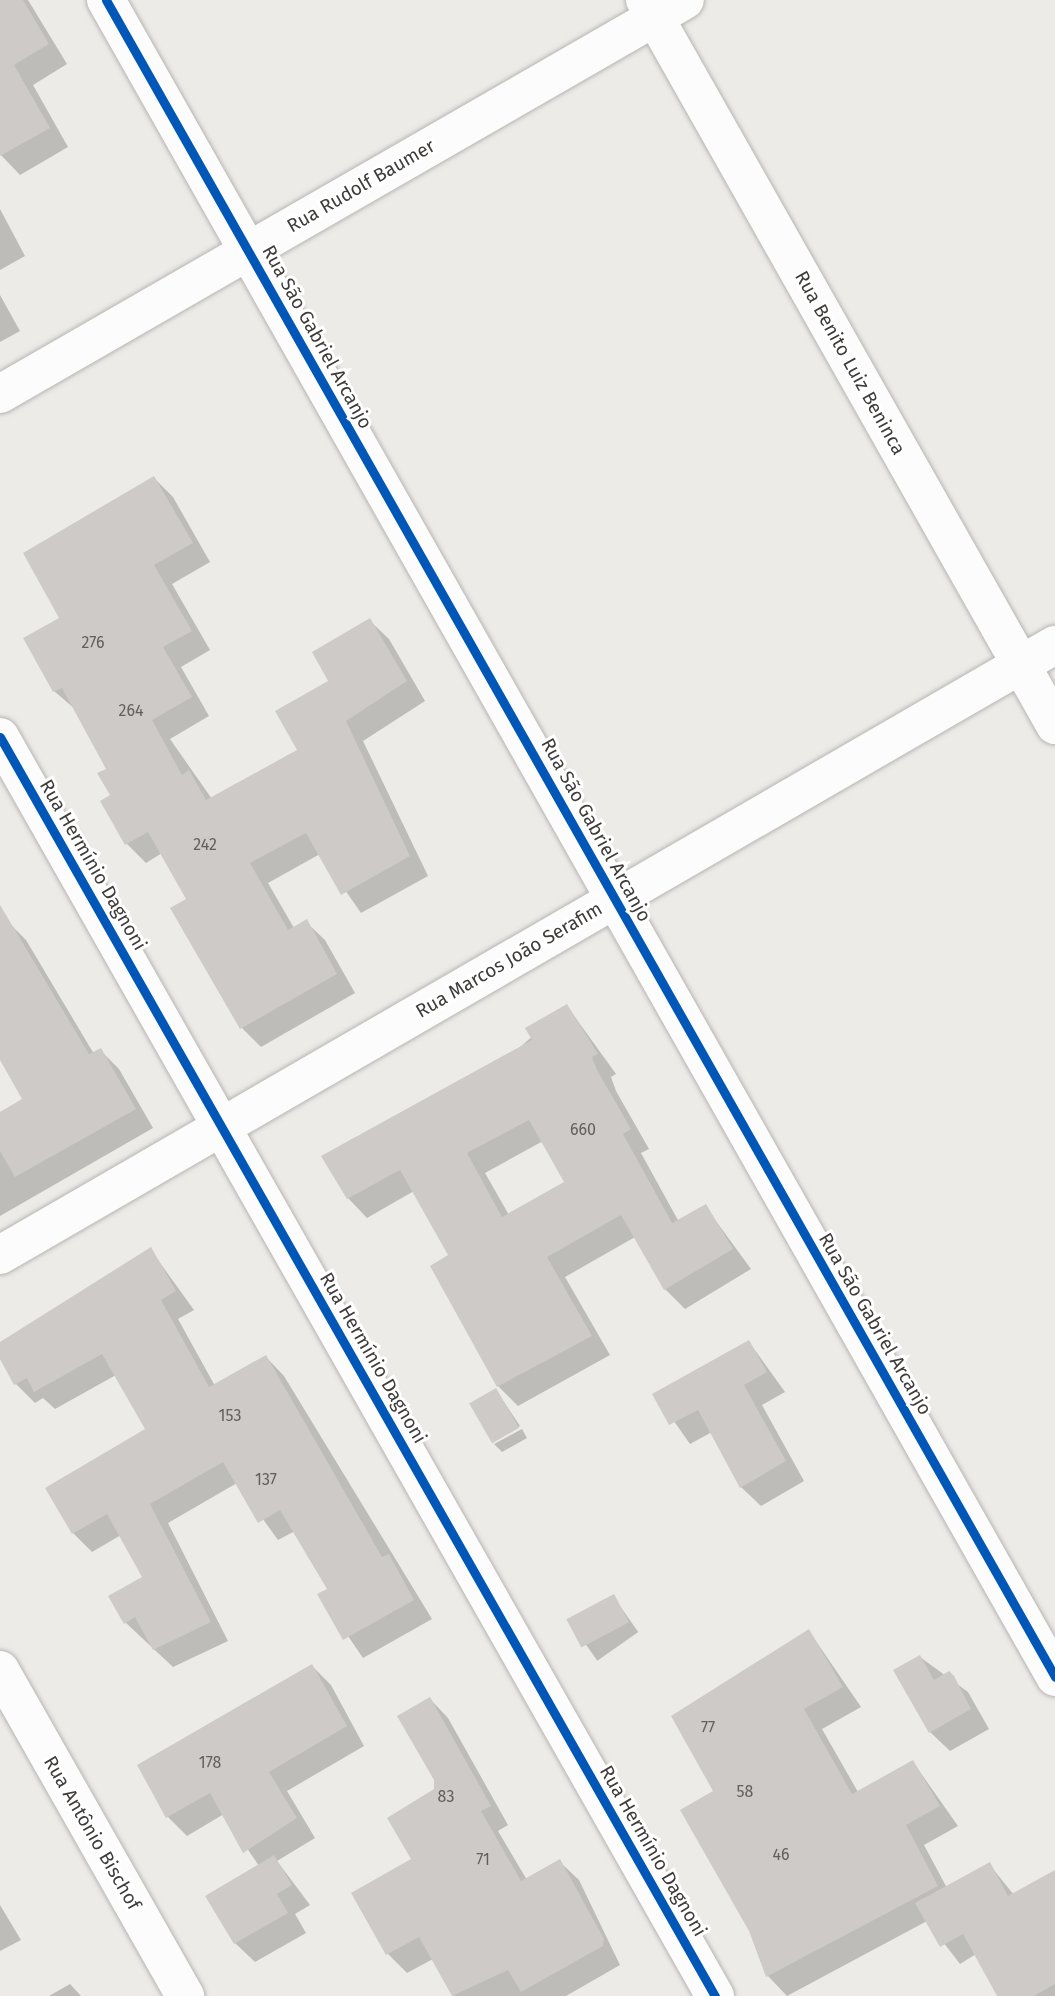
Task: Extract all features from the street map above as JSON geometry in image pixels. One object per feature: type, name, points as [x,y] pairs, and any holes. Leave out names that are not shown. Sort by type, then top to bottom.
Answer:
[{"type":"street","name":"Rua São Gabriel Arcanjo","points":[[106,0],[1055,1677]]},
{"type":"street","name":"Rua Rudolf Baumer","points":[[0,394],[662,6]]},
{"type":"street","name":"Rua Benito Luiz Beninca","points":[[662,6],[1055,725]]},
{"type":"street","name":"Rua Marcos João Serafim","points":[[0,1255],[1055,645]]},
{"type":"street","name":"Rua Hermínio Dagnoni","points":[[0,737],[715,1996]]},
{"type":"street","name":"Rua Antônio Bischof","points":[[0,1670],[185,1996]]},
{"type":"building","points":[[0,0],[23,0],[49,44],[14,65],[50,128],[0,156]]},
{"type":"building","points":[[154,476],[193,543],[154,565],[192,631],[163,647],[192,697],[152,720],[182,775],[189,770],[206,800],[297,750],[275,711],[328,681],[312,652],[370,618],[407,681],[346,721],[410,856],[341,895],[306,833],[250,863],[288,930],[307,919],[337,974],[240,1029],[170,908],[186,899],[148,832],[125,845],[100,801],[110,795],[97,773],[106,769],[62,688],[53,692],[23,638],[59,618],[23,553]]},
{"type":"building","points":[[0,905],[89,1054],[101,1048],[136,1109],[15,1177],[0,1151],[0,1112],[22,1099],[0,1060]]},
{"type":"building","points":[[567,1004],[598,1054],[592,1057],[597,1070],[631,1129],[623,1134],[672,1223],[706,1204],[733,1249],[664,1290],[621,1215],[547,1257],[592,1336],[497,1387],[430,1266],[448,1255],[400,1170],[347,1199],[321,1156],[532,1040],[525,1028]],"holes":[[[529,1120],[564,1182],[502,1217],[467,1153]]]},
{"type":"building","points":[[151,1247],[176,1291],[161,1300],[209,1387],[266,1355],[382,1557],[389,1554],[414,1600],[343,1640],[317,1594],[327,1589],[280,1510],[258,1523],[223,1462],[150,1504],[211,1622],[153,1650],[135,1617],[124,1624],[108,1596],[142,1577],[107,1514],[72,1534],[45,1488],[145,1429],[102,1354],[34,1392],[27,1378],[14,1385],[0,1359],[0,1342]]},
{"type":"building","points":[[749,1340],[767,1372],[744,1385],[786,1461],[740,1488],[698,1410],[669,1425],[652,1394]]},
{"type":"building","points":[[496,1388],[519,1428],[492,1443],[469,1404]]},
{"type":"building","points":[[614,1594],[629,1622],[581,1648],[566,1619]]},
{"type":"building","points":[[809,1629],[843,1687],[804,1709],[852,1794],[913,1760],[940,1806],[906,1825],[938,1886],[766,1977],[749,1931],[680,1810],[713,1791],[671,1716]]},
{"type":"building","points":[[920,1655],[934,1680],[949,1671],[954,1676],[971,1709],[929,1733],[893,1670]]},
{"type":"building","points":[[312,1664],[347,1726],[269,1772],[297,1818],[243,1853],[210,1793],[166,1818],[137,1765]]},
{"type":"building","points":[[430,1697],[491,1806],[481,1811],[521,1881],[560,1859],[604,1939],[603,1946],[521,1992],[508,1970],[452,1996],[419,1937],[386,1955],[351,1893],[411,1859],[387,1818],[434,1789],[434,1780],[397,1716]]},
{"type":"building","points":[[274,1855],[292,1885],[277,1894],[288,1913],[234,1944],[205,1896]]},
{"type":"building","points":[[990,1862],[1008,1896],[1055,1870],[1055,1984],[1034,1996],[997,1996],[963,1934],[940,1947],[915,1903]]},
{"type":"cycle path","points":[[106,0],[1055,1677]]},
{"type":"cycle path","points":[[0,737],[715,1996]]}]
